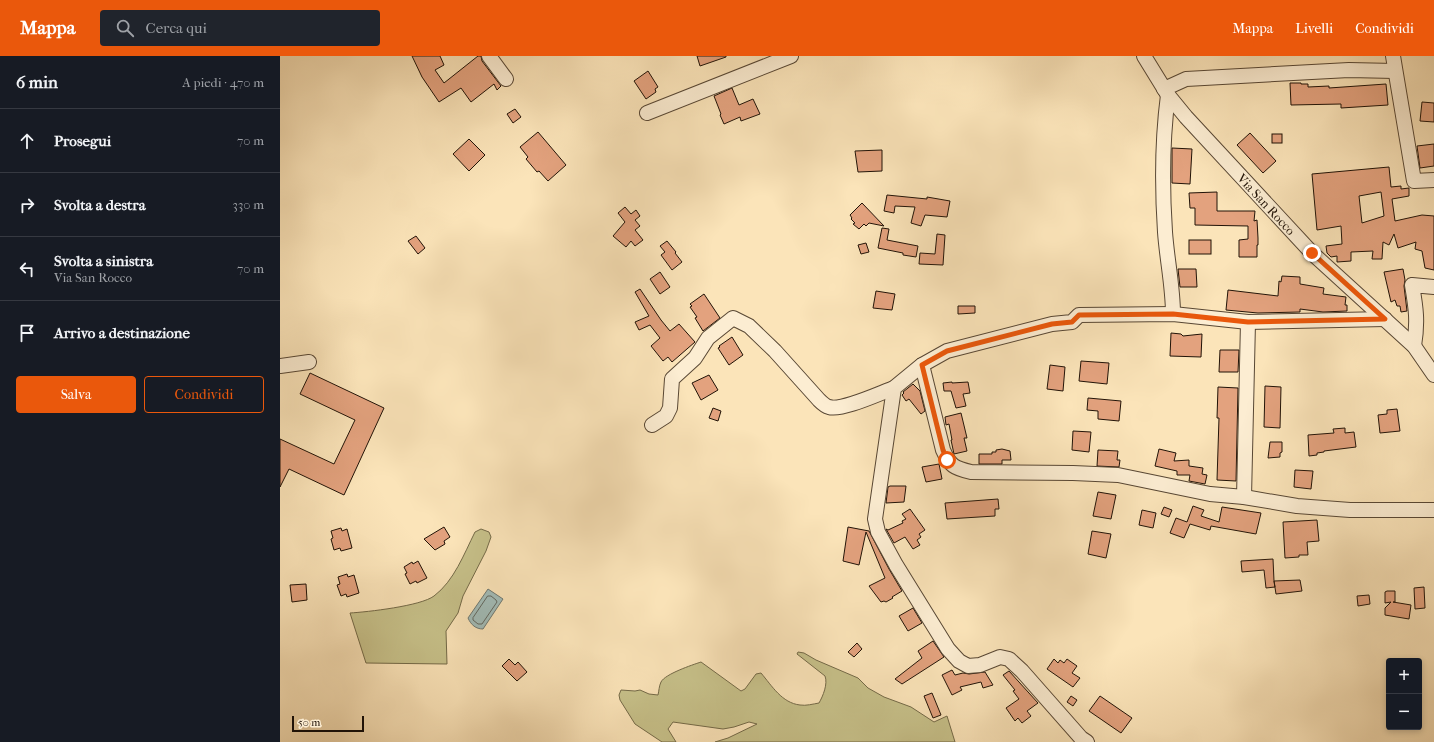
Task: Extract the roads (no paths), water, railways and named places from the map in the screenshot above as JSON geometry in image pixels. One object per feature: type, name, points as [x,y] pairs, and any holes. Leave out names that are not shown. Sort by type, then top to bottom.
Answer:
[{"type":"street","points":[[489,56],[506,79]]},
{"type":"street","points":[[647,113],[791,56]]},
{"type":"street","name":"Via San Rocco","points":[[1144,56],[1166,92],[1186,118],[1312,253],[1414,346],[1434,376]]},
{"type":"street","points":[[1393,56],[1414,181],[1434,180]]},
{"type":"street","points":[[1173,314],[1165,233],[1163,188],[1166,92],[1186,79],[1348,70],[1395,71]]},
{"type":"street","points":[[1414,346],[1417,327],[1416,308],[1412,285],[1434,287]]},
{"type":"street","points":[[652,426],[668,412],[670,408],[672,378],[695,358],[708,338],[733,318],[749,326],[775,351],[818,400],[823,405],[829,407],[842,407],[894,388],[922,365],[947,351],[1052,324],[1072,322],[1079,315],[1173,314],[1248,322],[1385,319]]},
{"type":"street","points":[[1244,497],[1248,322]]},
{"type":"street","points":[[280,366],[309,362]]},
{"type":"street","points":[[922,365],[943,450],[947,460],[957,469],[971,472],[1118,475],[1210,494],[1244,497],[1297,506],[1322,508],[1434,510]]},
{"type":"street","points":[[894,388],[875,519],[878,532],[885,545],[948,648],[959,661],[968,666],[980,665],[1000,657],[1009,659],[1022,671],[1081,738],[1087,742]]},
{"type":"water","points":[[488,589],[503,599],[483,629],[480,629],[474,626],[468,618]]}]
